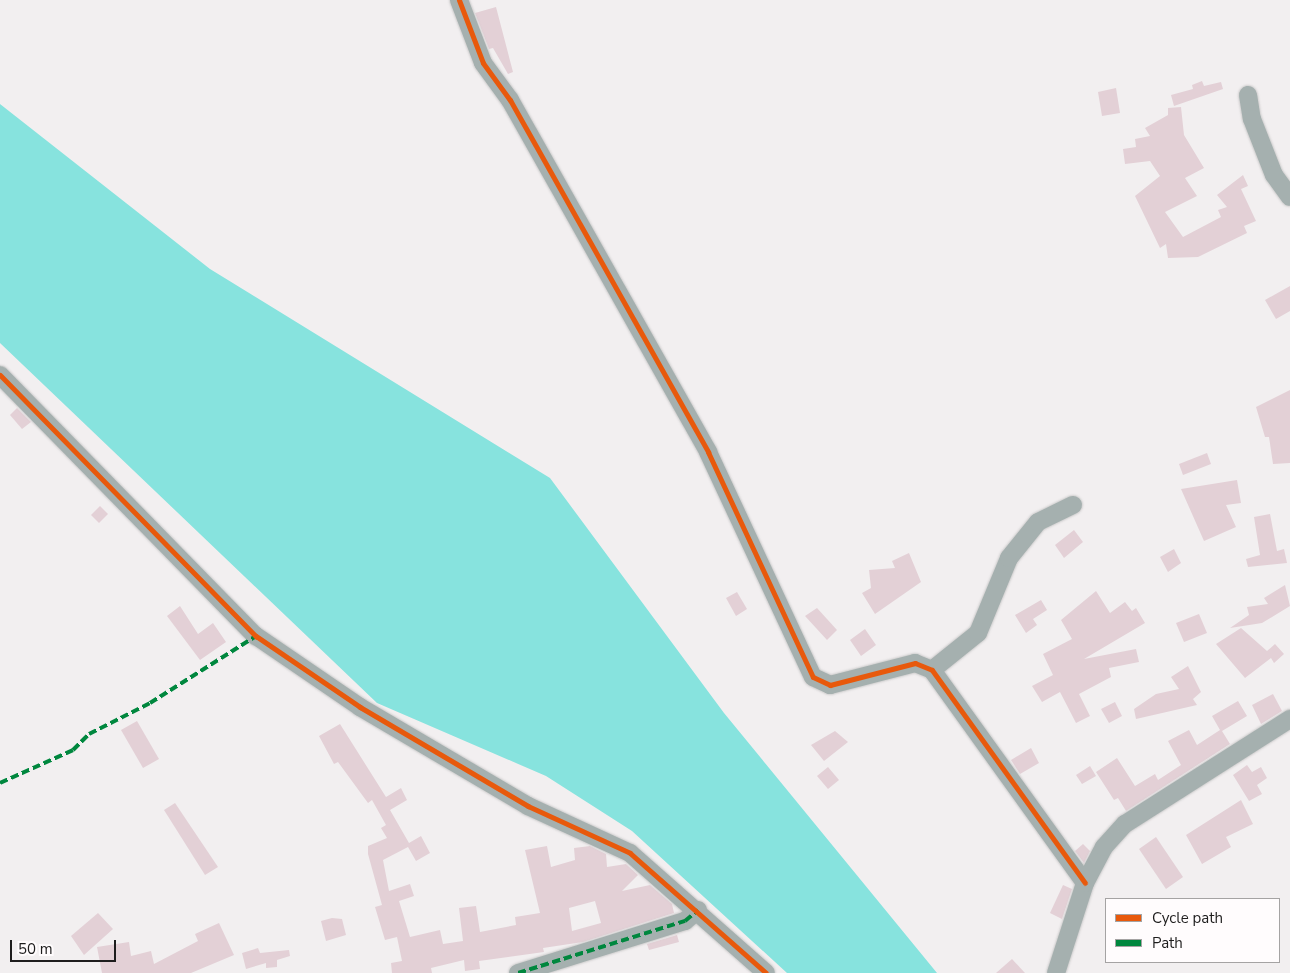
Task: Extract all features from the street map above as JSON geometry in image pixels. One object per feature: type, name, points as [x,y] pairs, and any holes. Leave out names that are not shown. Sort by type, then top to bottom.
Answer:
[{"type":"street","points":[[460,0],[483,63],[510,100],[708,452],[813,677],[830,685],[915,664],[932,670],[1085,883]]},
{"type":"street","points":[[1248,94],[1252,119],[1274,175],[1290,197]]},
{"type":"street","points":[[0,376],[256,636],[360,707],[528,806],[630,853],[698,910],[766,973]]},
{"type":"street","points":[[932,670],[978,632],[1009,558],[1038,522],[1073,505]]},
{"type":"street","points":[[1056,973],[1085,883],[1104,846],[1125,824],[1290,719]]},
{"type":"street","points":[[518,973],[685,921],[698,910]]},
{"type":"water","points":[[0,104],[210,269],[550,478],[724,713],[937,973],[787,973],[632,831],[546,776],[377,703],[0,343]]},
{"type":"building","points":[[496,7],[513,72],[508,74],[493,48],[489,49],[475,13]]},
{"type":"building","points":[[1202,81],[1204,86],[1221,82],[1223,89],[1174,106],[1171,95],[1193,89],[1192,85]]},
{"type":"building","points":[[1116,88],[1120,113],[1102,116],[1098,92]]},
{"type":"building","points":[[1181,107],[1184,135],[1204,168],[1185,178],[1197,196],[1165,212],[1183,237],[1221,217],[1218,210],[1227,207],[1217,195],[1243,175],[1248,186],[1241,189],[1256,221],[1244,226],[1247,233],[1198,257],[1168,258],[1166,244],[1160,248],[1135,196],[1160,176],[1150,161],[1125,164],[1123,149],[1136,147],[1135,139],[1150,136],[1145,128],[1168,115],[1168,108]]},
{"type":"building","points":[[1290,286],[1290,311],[1276,319],[1265,300]]},
{"type":"building","points":[[1290,390],[1290,463],[1273,464],[1269,437],[1265,437],[1256,407]]},
{"type":"building","points":[[17,408],[31,422],[22,429],[10,415]]},
{"type":"building","points":[[1207,453],[1211,464],[1183,475],[1179,464]]},
{"type":"building","points":[[1237,480],[1241,503],[1226,505],[1236,527],[1204,541],[1181,489]]},
{"type":"building","points":[[100,506],[108,514],[99,523],[91,515]]},
{"type":"building","points":[[1270,514],[1277,551],[1284,549],[1287,563],[1248,567],[1246,559],[1260,555],[1254,517]]},
{"type":"building","points":[[1074,530],[1083,542],[1064,558],[1055,545]]},
{"type":"building","points":[[1174,549],[1181,563],[1168,572],[1160,557]]},
{"type":"building","points":[[909,553],[921,582],[875,614],[862,593],[871,588],[869,570],[895,568],[892,561]]},
{"type":"building","points":[[1285,585],[1290,606],[1262,623],[1230,628],[1249,615],[1247,607],[1268,604],[1264,598]]},
{"type":"building","points":[[1096,591],[1110,613],[1125,602],[1132,611],[1136,608],[1145,623],[1084,659],[1136,649],[1139,662],[1109,668],[1111,677],[1079,694],[1090,716],[1076,723],[1060,692],[1042,702],[1032,686],[1053,675],[1043,654],[1072,639],[1061,620]]},
{"type":"building","points":[[737,592],[747,609],[736,616],[726,598]]},
{"type":"building","points":[[1041,600],[1047,610],[1033,619],[1037,625],[1026,633],[1015,615]]},
{"type":"building","points":[[180,606],[198,634],[213,623],[226,642],[200,660],[167,616]]},
{"type":"building","points":[[817,608],[837,630],[827,640],[805,616]]},
{"type":"building","points":[[1199,614],[1207,633],[1184,642],[1176,623]]},
{"type":"building","points":[[1241,628],[1267,651],[1275,644],[1284,654],[1274,663],[1271,658],[1245,678],[1216,644]]},
{"type":"building","points":[[865,629],[876,645],[861,656],[850,640]]},
{"type":"building","points":[[1188,666],[1201,692],[1193,699],[1197,705],[1136,719],[1134,709],[1156,694],[1179,689],[1171,677]]},
{"type":"building","points":[[1273,694],[1282,711],[1261,724],[1252,705]]},
{"type":"building","points":[[1238,701],[1247,716],[1222,731],[1230,744],[1126,811],[1118,798],[1114,800],[1096,772],[1117,758],[1135,786],[1155,774],[1158,780],[1181,765],[1168,741],[1189,730],[1197,745],[1220,730],[1212,716]]},
{"type":"building","points":[[1115,702],[1122,716],[1109,723],[1101,709]]},
{"type":"building","points":[[137,721],[159,759],[143,768],[121,730]]},
{"type":"building","points":[[340,724],[386,797],[401,788],[407,800],[390,810],[409,843],[421,836],[430,853],[416,861],[408,847],[383,860],[389,891],[410,884],[414,896],[399,901],[410,937],[440,930],[443,944],[463,941],[459,908],[476,906],[480,932],[516,925],[515,917],[540,913],[525,850],[547,846],[551,867],[575,860],[574,848],[590,846],[606,854],[607,867],[626,864],[638,875],[622,891],[650,885],[672,904],[674,913],[583,942],[543,948],[544,952],[479,961],[480,969],[465,971],[464,960],[431,968],[432,973],[392,973],[391,963],[402,961],[397,937],[385,940],[375,907],[382,905],[368,854],[368,846],[387,838],[381,828],[386,825],[372,800],[368,803],[338,762],[334,764],[319,736]],"holes":[[[595,901],[601,923],[572,931],[569,908]]]},
{"type":"building","points":[[835,731],[848,742],[824,761],[811,745]]},
{"type":"building","points":[[1031,748],[1039,763],[1020,774],[1011,760]]},
{"type":"building","points":[[1247,765],[1252,772],[1261,767],[1267,778],[1257,785],[1262,794],[1249,801],[1233,775]]},
{"type":"building","points":[[1090,766],[1096,776],[1082,784],[1076,775]]},
{"type":"building","points":[[828,767],[839,780],[828,789],[817,776]]},
{"type":"building","points":[[1241,800],[1253,824],[1226,837],[1231,847],[1202,864],[1186,835]]},
{"type":"building","points":[[175,803],[218,867],[205,875],[164,810]]},
{"type":"building","points":[[1156,837],[1183,877],[1166,889],[1139,849]]},
{"type":"building","points":[[1083,844],[1090,851],[1084,863],[1075,851]]},
{"type":"building","points":[[1063,885],[1072,889],[1062,919],[1050,913]]},
{"type":"building","points":[[98,913],[113,929],[84,955],[71,936]]},
{"type":"building","points":[[332,918],[342,919],[346,935],[326,941],[321,921]]},
{"type":"building","points":[[219,923],[234,955],[191,973],[102,973],[97,947],[129,942],[131,956],[151,951],[154,964],[198,941],[195,934]]},
{"type":"building","points":[[677,935],[679,942],[649,950],[647,944]]},
{"type":"building","points":[[258,948],[260,953],[289,950],[290,956],[277,960],[277,967],[266,968],[266,963],[246,969],[242,953]]},
{"type":"building","points":[[1012,959],[1025,973],[996,973]]},
{"type":"marked path","points":[[0,783],[73,750],[89,734],[150,703],[256,636]]},
{"type":"marked path","points":[[518,973],[685,921],[698,910]]},
{"type":"cycle path","points":[[459,0],[483,63],[510,100],[708,452],[813,677],[830,685],[915,663],[932,670],[1085,883]]},
{"type":"cycle path","points":[[0,375],[256,636],[360,707],[528,806],[630,853],[766,973]]}]
